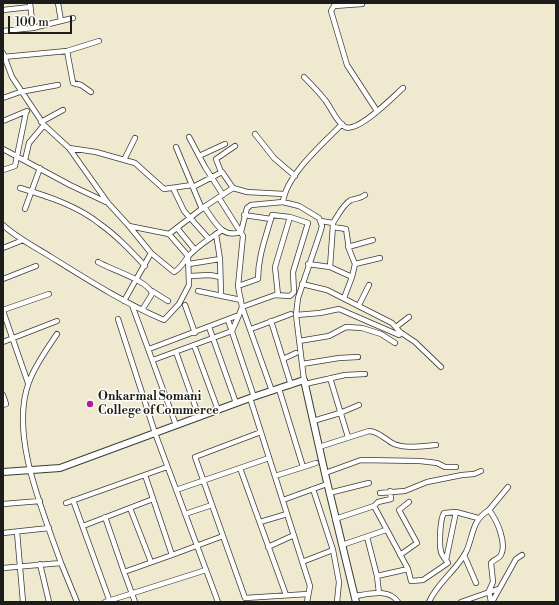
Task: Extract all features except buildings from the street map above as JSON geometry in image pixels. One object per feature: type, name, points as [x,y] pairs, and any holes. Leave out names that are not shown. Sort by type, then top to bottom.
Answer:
[{"type":"street","points":[[58,3],[61,21]]},
{"type":"street","points":[[362,4],[334,6],[331,11],[347,65],[377,111]]},
{"type":"street","points":[[3,10],[30,5],[33,28]]},
{"type":"street","points":[[3,31],[33,28],[73,18]]},
{"type":"street","points":[[99,41],[67,51],[3,56],[20,92],[43,124],[69,148],[108,203],[151,253],[174,272],[179,269],[188,256],[222,230]]},
{"type":"street","points":[[67,51],[73,83],[81,85],[91,92]]},
{"type":"street","points":[[304,77],[325,100],[342,124],[347,128],[354,127],[364,122],[403,88]]},
{"type":"street","points":[[3,98],[20,92],[58,85]]},
{"type":"street","points":[[3,121],[33,109]]},
{"type":"street","points":[[25,160],[29,143],[43,124],[63,110]]},
{"type":"street","points":[[3,170],[14,166],[26,112]]},
{"type":"street","points":[[283,202],[284,194],[295,176],[342,124]]},
{"type":"street","points":[[255,134],[274,158],[295,176]]},
{"type":"street","points":[[189,137],[242,234]]},
{"type":"street","points":[[124,160],[135,138]]},
{"type":"street","points":[[199,156],[225,144]]},
{"type":"street","points":[[235,146],[216,158],[221,172],[224,173],[233,188],[247,192],[284,194]]},
{"type":"street","points":[[176,147],[203,208],[222,230],[230,234],[242,234]]},
{"type":"street","points":[[69,148],[135,163],[164,189],[192,186],[221,172]]},
{"type":"street","points":[[3,149],[70,185],[108,203]]},
{"type":"street","points":[[25,209],[40,168]]},
{"type":"street","points":[[20,188],[66,204],[100,223],[126,245],[145,266]]},
{"type":"street","points":[[173,188],[180,206],[209,239]]},
{"type":"street","points":[[169,234],[203,208],[233,188]]},
{"type":"street","points":[[330,267],[333,225],[346,204],[351,200],[359,200],[365,195]]},
{"type":"street","points":[[272,391],[242,307],[238,286],[244,215],[247,208],[251,205],[283,202],[299,206],[319,218],[321,222],[320,233],[308,264],[293,315],[299,341],[303,381],[325,473],[324,485],[329,493],[356,599],[379,593],[390,594],[398,602]]},
{"type":"street","points":[[238,286],[258,279],[258,267],[263,242],[272,215],[274,214],[290,217],[308,223],[293,272],[294,292],[290,296],[278,295],[242,307]]},
{"type":"street","points":[[244,215],[271,219]]},
{"type":"street","points":[[278,295],[275,267],[290,217]]},
{"type":"street","points":[[321,222],[346,229],[348,247],[355,264],[344,298]]},
{"type":"street","points":[[3,225],[21,241],[100,288],[164,320],[179,304],[189,285],[190,276],[188,256],[169,234],[129,226]]},
{"type":"street","points":[[177,228],[195,250]]},
{"type":"street","points":[[216,234],[220,260],[221,295]]},
{"type":"street","points":[[348,247],[373,240]]},
{"type":"street","points":[[3,248],[21,241]]},
{"type":"street","points":[[124,300],[145,266],[151,253]]},
{"type":"street","points":[[355,264],[380,258]]},
{"type":"street","points":[[189,264],[220,260]]},
{"type":"street","points":[[98,262],[136,280],[152,292],[168,301]]},
{"type":"street","points":[[308,264],[330,267],[352,277]]},
{"type":"street","points":[[3,279],[36,266]]},
{"type":"street","points":[[190,276],[210,275],[220,277]]},
{"type":"street","points":[[302,284],[327,290],[377,314],[415,342],[441,367]]},
{"type":"street","points":[[359,305],[369,284]]},
{"type":"street","points":[[198,291],[241,300]]},
{"type":"street","points":[[142,310],[152,292]]},
{"type":"street","points":[[28,383],[3,310],[49,294]]},
{"type":"street","points":[[132,305],[176,425]]},
{"type":"street","points":[[185,305],[195,332]]},
{"type":"street","points":[[153,360],[232,331],[242,307]]},
{"type":"street","points":[[251,329],[271,321],[293,315],[320,313],[339,309],[399,335],[400,332]]},
{"type":"street","points":[[149,349],[239,315]]},
{"type":"street","points":[[396,327],[410,317]]},
{"type":"street","points":[[118,319],[167,467],[218,602]]},
{"type":"street","points":[[228,320],[269,458],[310,586],[307,602]]},
{"type":"street","points":[[3,342],[57,321]]},
{"type":"street","points":[[271,321],[291,385]]},
{"type":"street","points":[[209,327],[236,403]]},
{"type":"street","points":[[299,341],[329,336],[346,327],[362,328],[381,334],[395,343]]},
{"type":"street","points":[[57,334],[28,383],[23,418],[29,470],[61,563],[77,602]]},
{"type":"street","points":[[194,345],[218,410]]},
{"type":"street","points":[[176,352],[199,417]]},
{"type":"street","points":[[283,359],[296,353]]},
{"type":"street","points":[[302,364],[339,358],[358,357]]},
{"type":"street","points":[[3,472],[60,468],[252,397],[303,381],[365,374]]},
{"type":"street","points":[[330,378],[348,437]]},
{"type":"street","points":[[280,389],[304,467]]},
{"type":"street","points":[[3,396],[6,404],[3,405]]},
{"type":"street","points":[[313,421],[340,413],[359,405]]},
{"type":"street","points":[[319,447],[372,431],[394,444],[402,446],[421,447],[436,445]]},
{"type":"street","points":[[261,432],[195,457],[245,598],[308,594]]},
{"type":"street","points":[[176,490],[269,458]]},
{"type":"street","points":[[325,473],[360,460],[420,461],[437,463],[445,467],[456,467]]},
{"type":"street","points":[[275,476],[316,463]]},
{"type":"street","points":[[66,503],[167,467]]},
{"type":"street","points":[[240,468],[286,595]]},
{"type":"street","points":[[380,493],[405,491],[427,482],[474,474],[481,471]]},
{"type":"street","points":[[145,475],[172,555]]},
{"type":"street","points":[[329,493],[368,483]]},
{"type":"street","points":[[282,500],[324,485]]},
{"type":"street","points":[[429,602],[433,593],[464,554],[478,518],[489,510],[508,487]]},
{"type":"street","points":[[313,489],[333,550],[339,582],[337,602]]},
{"type":"street","points":[[336,519],[374,506],[378,502],[391,498],[390,491]]},
{"type":"street","points":[[83,526],[153,499]]},
{"type":"street","points":[[73,500],[108,602],[206,570]]},
{"type":"street","points":[[3,504],[40,501]]},
{"type":"street","points":[[400,555],[416,543],[399,510],[409,502]]},
{"type":"street","points":[[185,514],[212,505]]},
{"type":"street","points":[[374,506],[408,569],[411,582],[420,581],[448,563],[446,560],[456,512]]},
{"type":"street","points":[[130,508],[151,562]]},
{"type":"street","points":[[489,510],[499,530],[502,550],[499,558],[491,562],[493,582],[489,591],[491,602]]},
{"type":"street","points":[[446,560],[441,548],[441,520],[446,512],[456,512],[478,518]]},
{"type":"street","points":[[260,522],[287,514]]},
{"type":"street","points":[[105,517],[135,602]]},
{"type":"street","points":[[3,533],[49,528]]},
{"type":"street","points":[[342,545],[386,530]]},
{"type":"street","points":[[17,532],[23,602]]},
{"type":"street","points":[[268,546],[294,535]]},
{"type":"street","points":[[124,572],[223,536]]},
{"type":"street","points":[[367,537],[377,576],[379,593]]},
{"type":"street","points":[[302,562],[333,550]]},
{"type":"street","points":[[464,554],[476,583]]},
{"type":"street","points":[[491,602],[516,559],[522,555]]},
{"type":"street","points":[[3,568],[61,563]]},
{"type":"street","points":[[40,564],[48,602]]},
{"type":"street","points":[[377,576],[408,569]]},
{"type":"street","points":[[462,602],[469,601],[489,591],[498,589]]},
{"type":"place","name":"Onkarmal Somani College of Commerce","points":[[90,404]]}]
